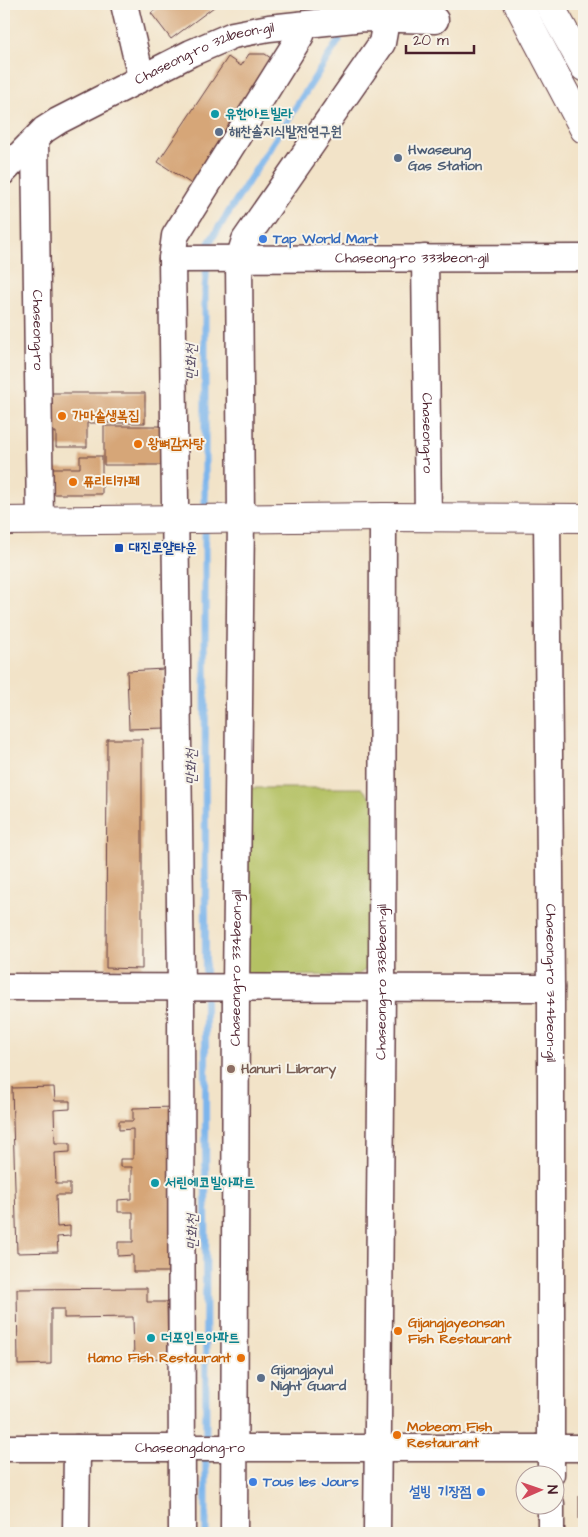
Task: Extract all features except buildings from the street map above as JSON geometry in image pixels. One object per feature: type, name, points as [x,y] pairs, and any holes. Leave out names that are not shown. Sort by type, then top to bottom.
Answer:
[{"type":"main road","points":[[518,4],[584,128]]},
{"type":"main road","points":[[549,4],[584,67]]},
{"type":"main road","points":[[4,521],[182,518],[584,518]]},
{"type":"street","points":[[124,4],[141,77]]},
{"type":"street","points":[[237,518],[231,259],[382,44],[384,32],[371,14]]},
{"type":"street","name":"Chaseong-ro 321beon-gil","points":[[4,171],[44,130],[58,121],[141,77],[234,35],[269,28],[371,14],[435,20]]},
{"type":"street","points":[[182,1533],[187,1448],[187,987],[180,259],[175,236],[300,35],[299,25]]},
{"type":"street","name":"Chaseong-ro","points":[[35,140],[40,520]]},
{"type":"street","name":"Chaseong-ro","points":[[425,258],[428,517]]},
{"type":"street","name":"Chaseong-ro 333beon-gil","points":[[180,259],[584,258]]},
{"type":"street","name":"Chaseong-ro 338beon-gil","points":[[378,1448],[382,988],[383,517]]},
{"type":"street","name":"Chaseong-ro 334beon-gil","points":[[234,1533],[228,1448],[237,518]]},
{"type":"street","name":"Chaseong-ro 344beon-gil","points":[[547,518],[551,988],[551,1464]]},
{"type":"street","points":[[4,987],[551,988]]},
{"type":"street","name":"Chaseongdong-ro","points":[[4,1448],[584,1448]]},
{"type":"street","points":[[76,1533],[77,1448]]},
{"type":"street","points":[[377,1533],[378,1448]]},
{"type":"street","points":[[551,1514],[551,1533]]},
{"type":"green space","points":[[243,788],[362,788],[374,802],[375,963],[358,975],[245,976]]},
{"type":"waterway","name":"만화천","points":[[208,254],[209,243],[339,40]]},
{"type":"waterway","name":"만화천","points":[[205,514],[205,289],[207,264]]},
{"type":"waterway","name":"만화천","points":[[205,524],[206,1533]]},
{"type":"place","name":"유한아트빌라","points":[[215,114]]},
{"type":"place","name":"해찬솔지식발전연구원","points":[[219,132]]},
{"type":"place","name":"Hwaseung Gas Station","points":[[398,158]]},
{"type":"place","name":"Tap World Mart","points":[[263,239]]},
{"type":"place","name":"가마솥생복집","points":[[62,416]]},
{"type":"place","name":"왕뼈감자탕","points":[[138,444]]},
{"type":"place","name":"퓨리티카페","points":[[73,482]]},
{"type":"place","name":"대진로얄타운","points":[[119,548]]},
{"type":"place","name":"Hanuri Library","points":[[231,1069]]},
{"type":"place","name":"서린에코빌아파트","points":[[155,1183]]},
{"type":"place","name":"Gijangjayeonsan Fish Restaurant","points":[[398,1331]]},
{"type":"place","name":"더포인트아파트","points":[[151,1338]]},
{"type":"place","name":"Hamo Fish Restaurant","points":[[241,1358]]},
{"type":"place","name":"Gijangjayul Night Guard","points":[[261,1378]]},
{"type":"place","name":"Mobeom Fish Restaurant","points":[[397,1435]]},
{"type":"place","name":"Tous les Jours","points":[[253,1482]]},
{"type":"place","name":"설빙 기장점","points":[[481,1492]]}]
